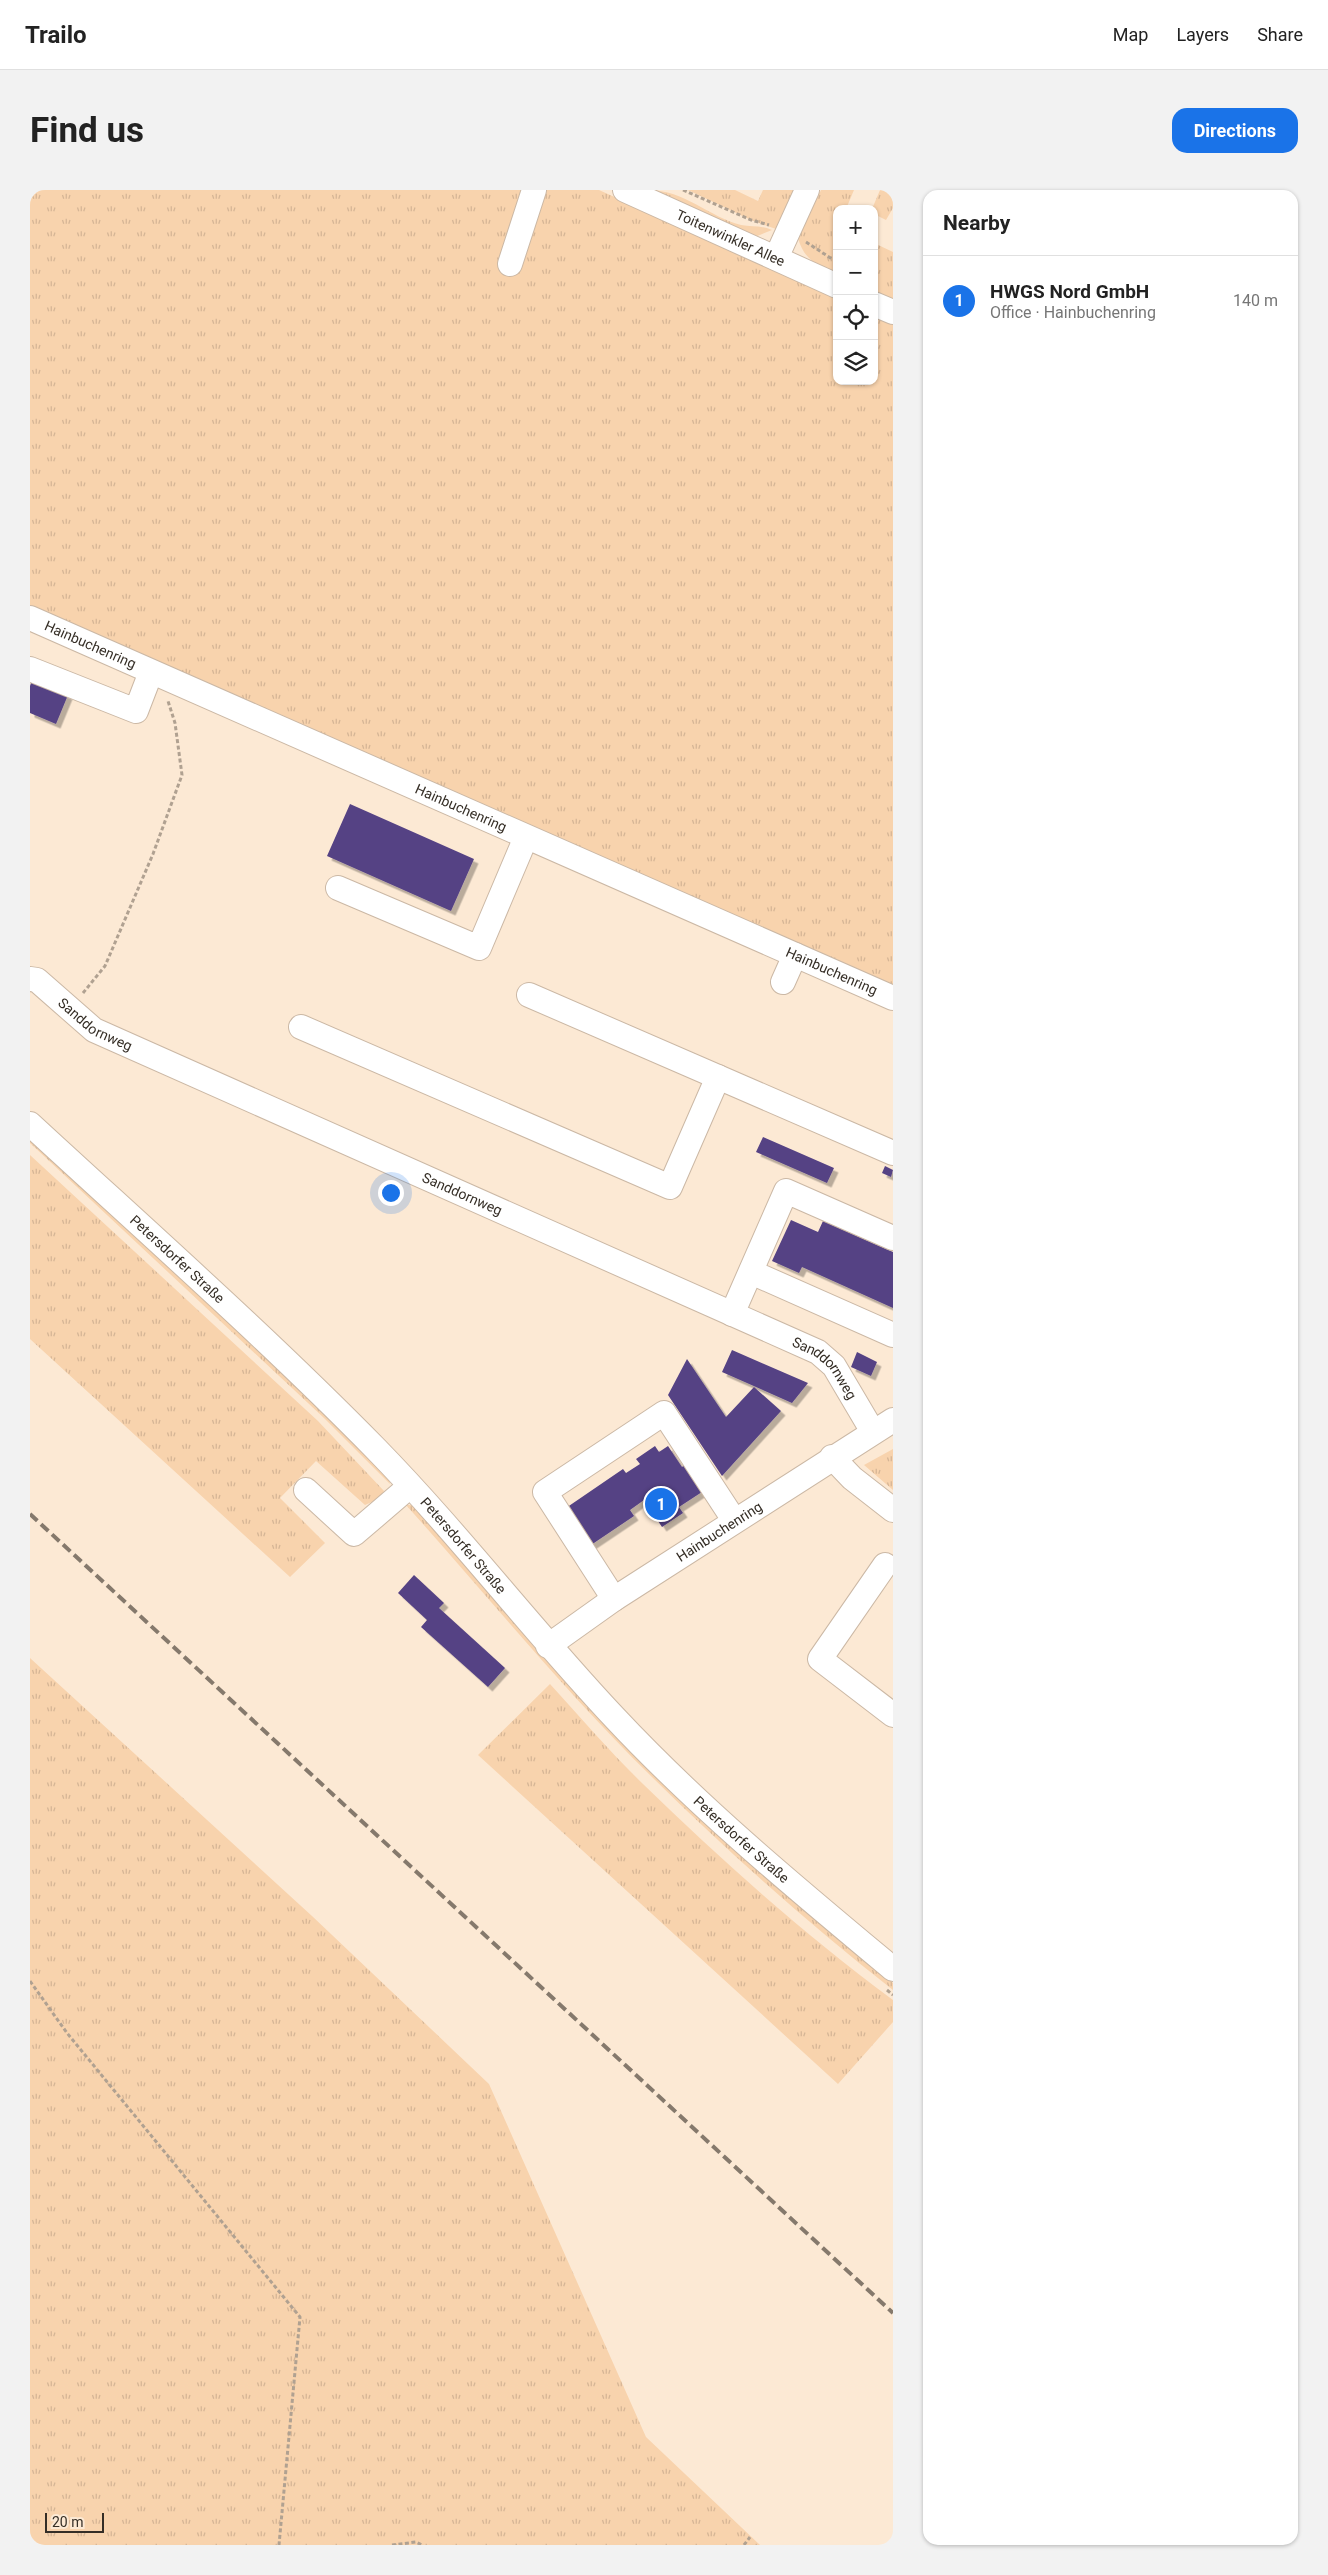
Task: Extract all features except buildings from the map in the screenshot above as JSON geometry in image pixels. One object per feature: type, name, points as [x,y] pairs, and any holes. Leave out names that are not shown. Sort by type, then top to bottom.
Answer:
[{"type":"street","points":[[510,264],[534,190]]},
{"type":"street","name":"Toitenwinkler Allee","points":[[625,190],[833,284]]},
{"type":"street","points":[[776,258],[807,190]]},
{"type":"street","points":[[878,306],[893,312]]},
{"type":"street","name":"Hainbuchenring","points":[[30,618],[893,998]]},
{"type":"street","points":[[30,669],[136,711],[151,672]]},
{"type":"street","points":[[338,888],[479,948],[526,837]]},
{"type":"street","points":[[783,982],[795,955]]},
{"type":"street","name":"Sanddornweg","points":[[30,979],[37,980],[94,1030],[818,1352],[834,1366],[873,1432]]},
{"type":"street","points":[[529,995],[893,1153]]},
{"type":"street","points":[[301,1027],[670,1187],[718,1077]]},
{"type":"street","name":"Petersdorfer Straße","points":[[30,1124],[304,1376],[410,1486],[548,1646],[664,1768],[788,1882],[893,1970]]},
{"type":"street","points":[[732,1314],[786,1191],[893,1238]]},
{"type":"street","points":[[751,1272],[893,1335]]},
{"type":"street","points":[[614,1599],[545,1492],[664,1413],[734,1520]]},
{"type":"street","name":"Hainbuchenring","points":[[548,1646],[614,1599],[734,1520],[893,1420]]},
{"type":"street","points":[[832,1457],[852,1478],[893,1510]]},
{"type":"street","points":[[306,1490],[354,1534],[410,1486]]},
{"type":"street","points":[[890,1563],[820,1659],[893,1715]]},
{"type":"path","points":[[683,190],[814,245],[833,259]]},
{"type":"path","points":[[70,1009],[105,966],[153,854],[182,775],[175,723],[168,700],[175,682]]},
{"type":"path","points":[[30,1981],[67,2033],[300,2317],[278,2545]]},
{"type":"path","points":[[744,2545],[750,2537]]},
{"type":"path","points":[[392,2545],[416,2542],[422,2545]]},
{"type":"green space","points":[[30,190],[599,190],[833,296],[833,385],[878,385],[878,317],[893,323],[893,986],[30,608]]},
{"type":"green space","points":[[648,190],[674,194],[741,225],[772,230],[755,237]]},
{"type":"green space","points":[[688,190],[735,190],[758,201],[763,190],[807,190],[787,233],[751,220]]},
{"type":"green space","points":[[821,190],[854,190],[848,205],[833,205],[833,272],[812,261],[804,252],[798,238]]},
{"type":"green space","points":[[880,190],[893,190],[893,208],[886,220],[878,216],[878,205],[874,205]]},
{"type":"green space","points":[[878,245],[893,252],[893,300],[878,294]]},
{"type":"green space","points":[[30,1138],[327,1414],[388,1475],[390,1484],[324,1418],[30,1143]]},
{"type":"green space","points":[[30,1155],[318,1421],[384,1491],[381,1498],[365,1505],[316,1461],[280,1498],[325,1543],[290,1577],[30,1339]]},
{"type":"green space","points":[[893,1449],[893,1490],[864,1465]]},
{"type":"green space","points":[[406,1505],[415,1505],[859,1954],[893,1983],[893,1990],[770,1887],[652,1777],[557,1677]]},
{"type":"green space","points":[[30,1658],[312,1916],[489,2084],[646,2437],[760,2545],[30,2545]]},
{"type":"green space","points":[[550,1684],[631,1772],[703,1841],[828,1950],[893,2000],[893,2022],[838,2084],[478,1755]]},
{"type":"railway","points":[[30,1514],[893,2313]]},
{"type":"place","name":"HWGS Nord GmbH","points":[[661,1504]]}]
